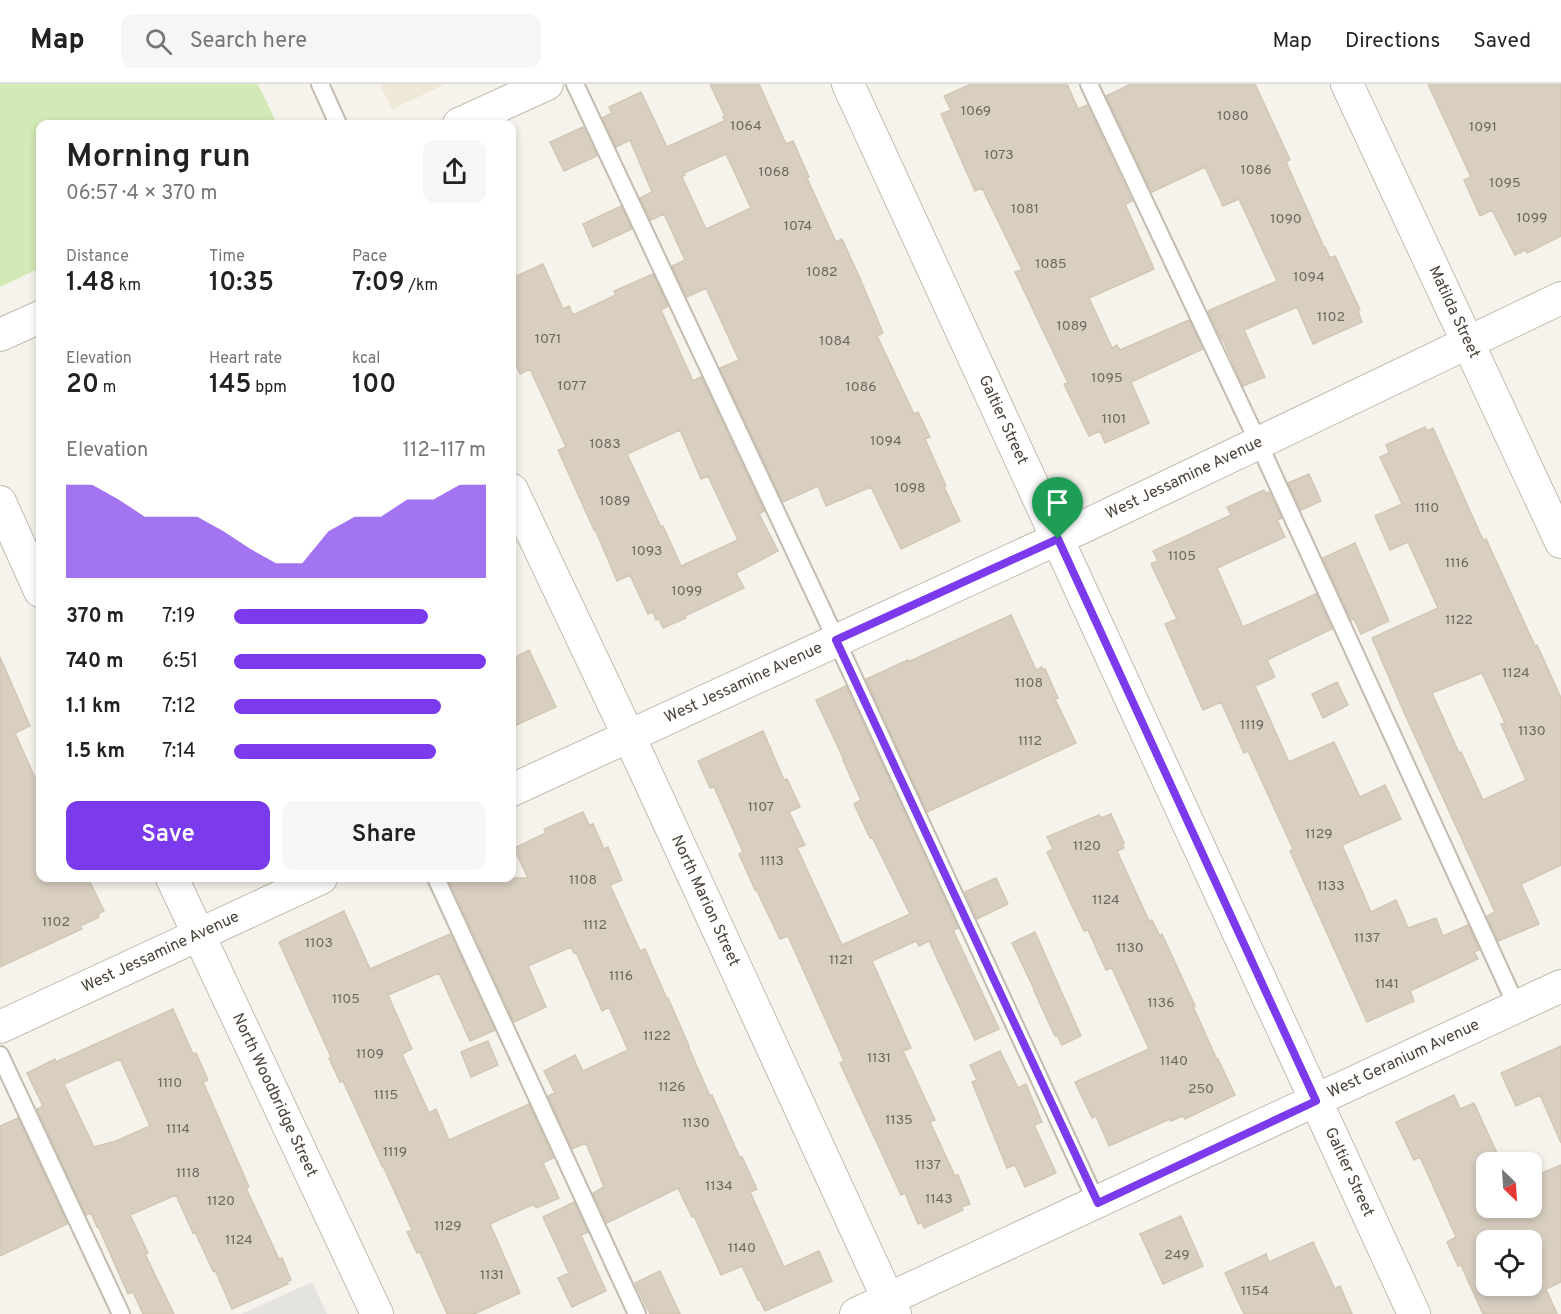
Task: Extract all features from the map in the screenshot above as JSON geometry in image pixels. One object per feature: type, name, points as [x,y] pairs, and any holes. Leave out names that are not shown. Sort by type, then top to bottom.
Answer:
[{"type":"street","points":[[468,120],[547,84]]},
{"type":"street","name":"Galtier Street","points":[[848,84],[1414,1314]]},
{"type":"street","name":"Matilda Street","points":[[1347,84],[1561,542]]},
{"type":"street","name":"West Jessamine Avenue","points":[[516,788],[1058,539],[1561,298]]},
{"type":"street","points":[[0,335],[36,318]]},
{"type":"street","name":"North Marion Street","points":[[516,498],[629,736],[891,1307]]},
{"type":"street","points":[[0,502],[36,582]]},
{"type":"street","name":"North Woodbridge Street","points":[[174,882],[377,1314]]},
{"type":"street","name":"West Jessamine Avenue","points":[[0,1027],[312,882]]},
{"type":"street","name":"West Geranium Avenue","points":[[856,1314],[891,1307],[1098,1203],[1561,986]]},
{"type":"lane","points":[[320,84],[336,120]]},
{"type":"lane","points":[[575,84],[1098,1203]]},
{"type":"lane","points":[[1089,84],[1259,444],[1517,1007]]},
{"type":"lane","points":[[438,882],[637,1314]]},
{"type":"lane","points":[[0,1055],[121,1314]]},
{"type":"shaded area","points":[[380,84],[446,84],[392,109]]},
{"type":"shaded area","points":[[312,1282],[327,1314],[242,1314]]},
{"type":"green space","points":[[0,84],[258,84],[275,120],[36,120],[36,270],[0,287]]},
{"type":"building","points":[[710,84],[759,84],[786,144],[793,141],[836,242],[842,239],[883,333],[877,336],[914,414],[918,412],[930,437],[925,439],[960,521],[901,549],[871,487],[826,506],[818,486],[783,502],[720,368],[739,360],[706,288],[687,297],[672,266],[685,260],[664,214],[651,220],[640,198],[652,192],[630,140],[616,147],[602,118],[612,113],[609,107],[641,92],[667,147],[724,121],[725,116]],"holes":[[[726,154],[751,208],[706,229],[682,177],[684,173]]]},
{"type":"building","points":[[971,84],[1067,84],[1078,109],[1087,105],[1132,201],[1125,204],[1154,269],[1089,298],[1112,348],[1117,345],[1120,350],[1189,320],[1203,349],[1131,382],[1149,423],[1105,443],[1100,431],[1089,436],[1064,384],[1068,383],[1015,272],[1022,270],[982,188],[975,191],[941,114],[951,110],[944,96]]},
{"type":"building","points":[[1131,84],[1255,84],[1290,160],[1286,162],[1324,247],[1330,258],[1335,256],[1360,310],[1358,311],[1362,322],[1313,344],[1297,307],[1244,330],[1265,377],[1243,386],[1208,311],[1277,281],[1239,199],[1223,206],[1205,167],[1152,192],[1106,96]]},
{"type":"building","points":[[1428,84],[1561,84],[1561,236],[1527,253],[1526,250],[1515,255],[1492,210],[1480,216],[1464,180],[1471,177]]},
{"type":"building","points":[[583,127],[597,156],[564,171],[550,142]]},
{"type":"building","points":[[621,206],[632,229],[593,247],[583,224]]},
{"type":"building","points":[[543,264],[563,309],[569,306],[573,315],[616,295],[614,291],[653,274],[668,306],[661,310],[693,381],[701,377],[764,511],[759,514],[778,551],[736,573],[744,588],[663,628],[653,612],[648,614],[630,575],[617,581],[558,450],[566,447],[530,369],[520,374],[516,364],[516,276]],"holes":[[[680,430],[701,479],[708,476],[738,540],[681,566],[627,454]]]},
{"type":"building","points":[[1425,427],[1427,431],[1433,428],[1483,540],[1486,539],[1561,698],[1561,865],[1521,884],[1539,924],[1498,941],[1487,916],[1495,912],[1372,638],[1438,608],[1408,542],[1390,550],[1375,516],[1402,504],[1380,457],[1389,453],[1386,445]],"holes":[[[1482,673],[1505,723],[1501,724],[1526,780],[1483,800],[1432,693]]]},
{"type":"building","points":[[1309,474],[1321,501],[1301,510],[1288,483]]},
{"type":"building","points":[[1264,490],[1265,493],[1269,492],[1282,518],[1277,520],[1285,537],[1217,568],[1243,627],[1316,594],[1332,629],[1267,660],[1275,677],[1255,686],[1289,762],[1334,742],[1360,797],[1385,785],[1401,819],[1342,845],[1371,912],[1396,900],[1408,928],[1436,918],[1443,936],[1468,925],[1479,950],[1474,952],[1478,959],[1410,991],[1414,1001],[1367,1022],[1290,851],[1293,849],[1248,751],[1244,753],[1221,702],[1203,710],[1165,624],[1177,619],[1151,564],[1158,561],[1153,551],[1231,515],[1227,507]]},
{"type":"building","points":[[1355,543],[1389,621],[1361,634],[1354,619],[1351,620],[1323,558]]},
{"type":"building","points":[[1011,615],[1036,670],[1042,667],[1043,670],[1045,669],[1058,698],[1055,699],[1076,743],[927,812],[866,679]]},
{"type":"building","points":[[529,650],[556,707],[516,725],[516,657]]},
{"type":"building","points":[[0,657],[30,726],[15,733],[36,780],[36,882],[90,882],[104,911],[98,914],[99,917],[80,926],[82,929],[0,967]]},
{"type":"building","points":[[1337,682],[1348,705],[1323,718],[1312,694]]},
{"type":"building","points":[[846,686],[958,928],[953,930],[999,1029],[975,1040],[929,941],[919,946],[916,941],[872,961],[911,1048],[903,1051],[935,1120],[930,1122],[955,1176],[958,1175],[970,1204],[961,1207],[963,1210],[924,1228],[921,1222],[918,1224],[905,1193],[901,1195],[840,1063],[844,1061],[788,936],[780,939],[739,854],[743,852],[714,787],[710,788],[698,761],[763,731],[784,780],[787,779],[800,807],[789,812],[805,845],[797,848],[842,945],[910,914],[854,804],[861,800],[816,700]]},
{"type":"building","points":[[583,812],[589,825],[593,824],[604,849],[608,847],[622,880],[610,885],[640,951],[645,949],[710,1096],[712,1095],[740,1158],[742,1157],[757,1189],[750,1192],[784,1267],[819,1251],[832,1281],[765,1311],[742,1266],[721,1275],[694,1216],[692,1217],[678,1188],[607,1223],[593,1193],[604,1187],[586,1143],[572,1149],[548,1096],[555,1093],[544,1071],[575,1055],[583,1071],[628,1050],[609,1007],[602,1011],[576,952],[574,953],[571,947],[528,966],[546,1007],[514,1022],[450,882],[516,882],[516,878],[528,878],[516,852],[516,847],[546,833],[544,829]]},
{"type":"building","points":[[1111,814],[1124,843],[1124,848],[1117,851],[1149,921],[1152,920],[1160,936],[1162,934],[1217,1060],[1235,1095],[1185,1119],[1183,1116],[1171,1121],[1170,1119],[1109,1146],[1096,1116],[1092,1118],[1075,1082],[1149,1049],[1112,968],[1106,970],[1088,930],[1084,931],[1047,852],[1053,849],[1047,837],[1099,815],[1101,818]]},
{"type":"building","points":[[996,878],[1008,904],[977,919],[965,892]]},
{"type":"building","points":[[344,911],[370,969],[450,934],[495,1030],[470,1041],[439,973],[388,995],[412,1049],[402,1054],[429,1113],[436,1109],[449,1140],[529,1104],[553,1158],[543,1163],[559,1198],[536,1208],[534,1204],[490,1224],[520,1293],[474,1314],[447,1314],[420,1252],[417,1253],[407,1232],[412,1230],[343,1081],[340,1082],[279,942]]},
{"type":"building","points":[[1035,932],[1081,1036],[1062,1045],[1057,1035],[1055,1036],[1012,943]]},
{"type":"building","points":[[173,1009],[193,1054],[196,1053],[208,1080],[203,1082],[249,1187],[246,1188],[279,1259],[282,1258],[291,1280],[287,1282],[288,1284],[232,1309],[215,1270],[213,1271],[195,1232],[193,1233],[176,1195],[130,1215],[148,1253],[145,1254],[174,1314],[143,1314],[133,1292],[128,1294],[91,1213],[86,1215],[37,1109],[43,1106],[27,1073],[55,1059],[56,1062]],"holes":[[[120,1059],[150,1126],[116,1141],[94,1147],[64,1084]]]},
{"type":"building","points":[[488,1041],[498,1065],[471,1077],[461,1052]]},
{"type":"building","points":[[1561,1046],[1561,1143],[1540,1095],[1516,1106],[1501,1073]]},
{"type":"building","points":[[1000,1051],[1018,1088],[1026,1084],[1042,1122],[1034,1125],[1056,1173],[1025,1187],[1015,1165],[1007,1168],[972,1082],[977,1080],[970,1065]]},
{"type":"building","points":[[1454,1095],[1460,1109],[1474,1103],[1496,1152],[1476,1152],[1476,1218],[1542,1218],[1542,1173],[1561,1165],[1561,1282],[1546,1289],[1557,1314],[1483,1314],[1461,1265],[1458,1266],[1447,1242],[1456,1237],[1420,1157],[1414,1160],[1396,1122]]},
{"type":"building","points":[[18,1118],[67,1224],[0,1256],[0,1126]]},
{"type":"building","points":[[574,1202],[588,1232],[581,1235],[606,1291],[572,1307],[558,1278],[569,1273],[543,1217]]},
{"type":"building","points":[[1181,1216],[1203,1266],[1163,1284],[1140,1234]]},
{"type":"building","points":[[1313,1242],[1335,1289],[1340,1286],[1352,1314],[1244,1314],[1225,1273],[1266,1254],[1269,1262]]},
{"type":"building","points":[[660,1271],[680,1314],[650,1314],[635,1283]]},
{"type":"route","points":[[1058,539],[1316,1101],[1098,1203],[836,640],[1058,539]]}]
